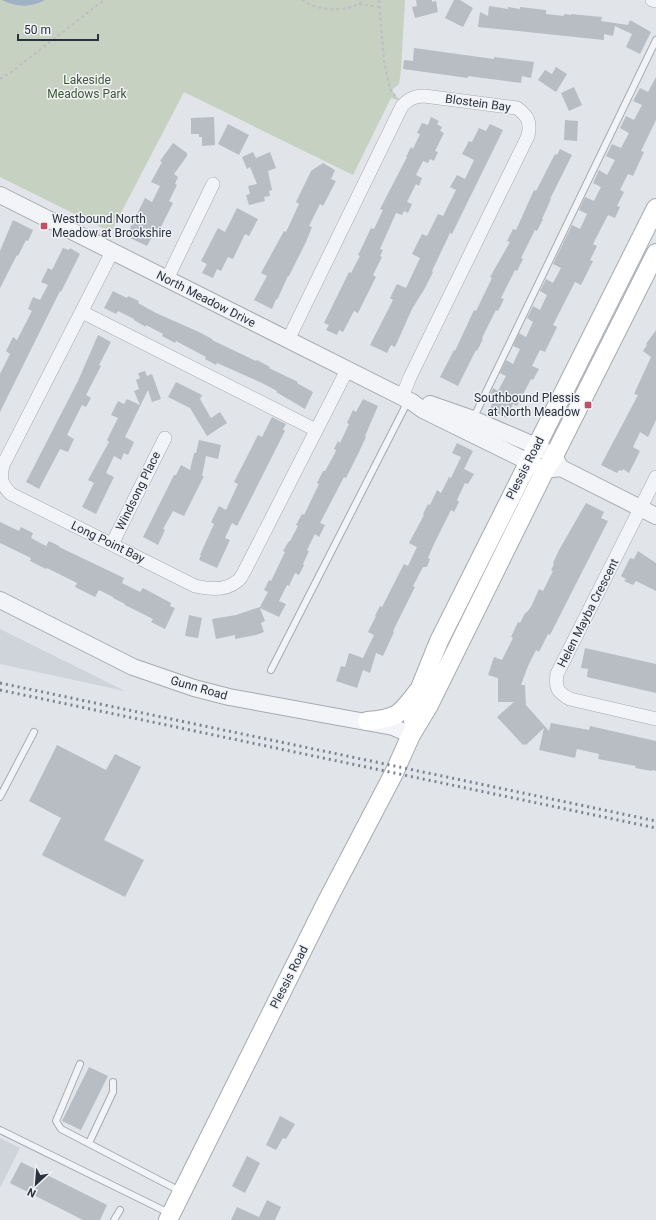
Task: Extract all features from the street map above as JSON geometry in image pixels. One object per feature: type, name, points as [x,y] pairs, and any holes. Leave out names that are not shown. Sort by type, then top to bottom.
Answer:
[{"type":"main road","name":"Plessis Road","points":[[411,734],[420,688],[440,641],[656,208]]},
{"type":"main road","name":"Plessis Road","points":[[169,1217],[324,908],[394,773],[411,734],[429,705],[554,464],[656,253]]},
{"type":"main road","points":[[367,721],[391,718],[403,711],[420,688]]},
{"type":"street","points":[[652,0],[656,1]]},
{"type":"street","name":"Blostein Bay","points":[[402,106],[416,96],[424,96],[517,108],[525,114],[530,130],[526,141],[411,375],[407,400]]},
{"type":"street","points":[[288,340],[402,106]]},
{"type":"street","points":[[167,279],[213,184]]},
{"type":"street","name":"North Meadow Drive","points":[[0,195],[407,400],[423,410],[470,426],[533,454],[656,516]]},
{"type":"street","name":"Long Point Bay","points":[[112,252],[3,465],[1,475],[3,486],[11,494],[195,586],[207,589],[228,587],[237,582],[244,572],[347,370]]},
{"type":"street","points":[[82,312],[316,430]]},
{"type":"street","name":"Windsong Place","points":[[112,544],[165,438]]},
{"type":"street","name":"Helen Mayba Crescent","points":[[656,477],[557,674],[556,684],[561,694],[570,699],[656,719]]},
{"type":"street","name":"Gunn Road","points":[[0,600],[133,667],[194,688],[229,697],[393,726],[411,734]]},
{"type":"lane","points":[[470,426],[656,40]]},
{"type":"lane","points":[[271,670],[407,400]]},
{"type":"lane","points":[[0,797],[34,732]]},
{"type":"lane","points":[[80,1064],[56,1121],[61,1129],[182,1191]]},
{"type":"lane","points":[[89,1143],[113,1092],[113,1082]]},
{"type":"lane","points":[[0,1130],[169,1217]]},
{"type":"lane","points":[[114,1220],[120,1210]]},
{"type":"path","points":[[0,79],[10,73],[104,0]]},
{"type":"path","points":[[302,0],[316,7],[332,10],[349,8],[366,0]]},
{"type":"path","points":[[379,0],[384,61],[390,89],[402,106]]},
{"type":"path","points":[[359,4],[380,7]]},
{"type":"shaded area","points":[[0,629],[125,691],[0,664]]},
{"type":"shaded area","points":[[0,1138],[20,1148],[0,1188]]},
{"type":"green space","name":"Lakeside Meadows Park","points":[[0,0],[405,0],[399,84],[392,90],[400,101],[391,98],[353,175],[184,92],[111,232],[0,177]]},
{"type":"water","points":[[2,0],[45,0],[39,3],[23,6]]},
{"type":"building","points":[[416,0],[436,1],[438,12],[415,18],[412,7],[417,6]]},
{"type":"building","points":[[454,0],[460,0],[473,8],[463,27],[445,18]]},
{"type":"building","points":[[489,6],[508,9],[508,7],[520,9],[520,7],[546,10],[546,14],[564,16],[564,14],[571,14],[602,17],[601,21],[628,25],[630,20],[651,32],[640,54],[626,47],[632,34],[615,26],[613,36],[604,34],[604,40],[478,27],[480,12],[488,16]]},
{"type":"building","points":[[414,48],[494,59],[494,57],[534,62],[531,78],[522,76],[521,83],[468,76],[468,78],[403,69],[404,60],[413,61]]},
{"type":"building","points":[[556,67],[567,74],[556,92],[538,80],[545,70],[552,74]]},
{"type":"building","points":[[656,77],[656,120],[641,151],[644,152],[633,176],[628,174],[620,190],[624,192],[617,206],[620,207],[615,218],[608,215],[593,244],[597,246],[590,260],[593,261],[581,285],[575,282],[553,325],[557,327],[545,352],[540,350],[532,366],[539,369],[533,380],[531,379],[517,406],[513,404],[506,418],[490,409],[492,404],[487,401],[493,388],[498,391],[506,376],[500,373],[506,360],[513,364],[520,349],[513,346],[519,333],[526,337],[533,322],[527,318],[533,306],[540,310],[547,295],[540,291],[546,279],[553,283],[561,268],[553,264],[572,225],[580,229],[587,214],[579,210],[585,197],[594,201],[601,187],[593,183],[599,170],[607,175],[615,160],[606,156],[612,144],[621,148],[629,133],[620,128],[626,116],[634,120],[642,105],[633,101],[640,88],[648,92]]},
{"type":"building","points":[[574,87],[582,105],[569,111],[561,93]]},
{"type":"building","points":[[214,117],[215,145],[202,146],[202,137],[199,137],[199,134],[191,134],[191,118]]},
{"type":"building","points":[[431,117],[439,121],[437,124],[442,127],[440,131],[444,133],[435,151],[438,152],[434,161],[430,159],[428,163],[423,161],[416,175],[422,178],[419,186],[416,184],[407,202],[412,204],[408,213],[404,211],[402,215],[396,213],[380,249],[383,250],[380,256],[382,257],[373,275],[376,277],[358,313],[354,311],[343,332],[339,330],[337,335],[326,330],[329,325],[324,323],[349,272],[351,273],[360,256],[358,255],[371,228],[374,229],[383,210],[380,209],[411,147],[413,149],[420,134],[417,133],[422,123],[428,125]]},
{"type":"building","points":[[565,120],[578,121],[577,141],[564,140]]},
{"type":"building","points":[[228,124],[249,135],[239,155],[218,144]]},
{"type":"building","points":[[490,124],[503,130],[452,234],[450,233],[425,288],[412,309],[395,347],[391,345],[387,353],[370,345],[393,300],[390,298],[397,284],[406,288],[420,258],[412,254],[422,234],[427,236],[438,214],[443,216],[456,190],[450,187],[457,175],[465,179],[474,160],[462,154],[469,141],[472,142],[479,128],[486,131]]},
{"type":"building","points":[[173,143],[187,153],[187,156],[174,174],[178,177],[175,184],[177,185],[169,201],[173,203],[155,239],[152,237],[147,246],[126,236],[145,198],[152,202],[160,186],[151,182],[162,162],[160,161]]},
{"type":"building","points":[[560,149],[572,155],[550,199],[543,219],[537,231],[535,230],[521,258],[523,259],[517,271],[515,270],[501,298],[504,299],[498,311],[496,310],[477,351],[476,350],[458,386],[440,377],[454,350],[455,351],[474,310],[476,311],[492,278],[490,277],[510,242],[507,241],[513,229],[516,230],[534,190],[536,191],[555,154],[557,155]]},
{"type":"building","points":[[253,152],[256,158],[270,152],[276,168],[268,171],[272,190],[269,191],[270,196],[264,197],[265,201],[249,205],[246,195],[250,194],[248,186],[257,184],[250,167],[247,169],[242,157]]},
{"type":"building","points":[[323,163],[335,170],[331,179],[336,181],[323,206],[320,204],[309,226],[312,227],[306,242],[272,309],[254,300],[267,276],[261,273],[284,231],[286,232],[299,204],[296,202],[311,171]]},
{"type":"building","points":[[237,208],[258,219],[249,236],[245,234],[233,259],[228,257],[221,271],[217,269],[213,278],[202,273],[207,264],[201,261],[218,228],[225,232]]},
{"type":"building","points":[[13,220],[33,230],[28,241],[26,240],[18,256],[17,255],[0,288],[0,251]]},
{"type":"building","points":[[63,248],[69,250],[70,248],[80,254],[0,412],[0,374],[10,354],[6,351],[13,337],[17,340],[32,311],[28,309],[33,297],[40,300],[48,285],[41,282],[48,268],[52,270]]},
{"type":"building","points":[[113,291],[127,298],[128,296],[139,301],[138,303],[156,313],[199,332],[212,340],[256,361],[257,360],[270,367],[269,368],[298,382],[297,383],[313,392],[305,409],[262,383],[217,363],[216,365],[205,359],[206,357],[176,341],[175,343],[162,336],[163,334],[146,325],[146,327],[118,311],[116,314],[104,308]]},
{"type":"building","points":[[656,330],[656,420],[648,437],[640,432],[633,447],[640,451],[629,473],[623,469],[622,471],[619,470],[617,473],[601,465],[638,395],[634,394],[651,357],[643,351]]},
{"type":"building","points":[[98,335],[111,342],[86,395],[91,398],[86,407],[82,405],[67,435],[74,439],[68,452],[60,449],[39,489],[26,482],[78,381]]},
{"type":"building","points":[[145,371],[147,376],[152,374],[161,399],[152,402],[148,390],[125,437],[134,442],[128,455],[124,453],[121,460],[114,456],[106,473],[114,477],[96,514],[82,507],[94,483],[88,480],[109,442],[107,440],[118,418],[111,415],[118,401],[124,404],[127,399],[140,405],[134,391],[139,389],[136,380],[140,378],[138,373]]},
{"type":"building","points":[[176,382],[202,395],[200,399],[211,418],[220,412],[227,423],[207,436],[190,408],[168,397]]},
{"type":"building","points":[[363,399],[378,406],[359,452],[320,523],[325,525],[319,537],[315,534],[307,550],[309,551],[299,575],[295,573],[289,586],[287,585],[279,601],[286,604],[279,617],[260,608],[265,621],[261,623],[264,632],[235,639],[235,635],[216,639],[212,619],[236,615],[260,607],[268,592],[264,590],[269,580],[271,581],[285,552],[283,551],[298,526],[296,525],[302,514],[304,515],[319,484],[317,483],[323,471],[325,471],[335,453],[336,450],[334,449],[338,441],[340,443],[349,424],[347,423],[353,410],[356,412]]},
{"type":"building","points":[[272,417],[286,424],[283,429],[285,431],[237,526],[232,523],[225,538],[230,540],[217,568],[199,560],[214,524],[211,522],[219,506],[226,510],[238,484],[234,482],[258,435],[262,437]]},
{"type":"building","points":[[199,440],[221,445],[218,459],[206,456],[202,476],[204,476],[184,516],[173,511],[163,529],[165,530],[158,545],[143,537],[174,475],[176,475],[181,465],[190,470]]},
{"type":"building","points":[[457,443],[473,451],[464,469],[474,474],[468,484],[465,483],[457,500],[459,502],[454,512],[451,510],[434,544],[428,558],[430,559],[427,567],[423,567],[413,586],[415,587],[393,631],[394,632],[383,656],[376,653],[370,673],[363,670],[357,688],[336,681],[341,666],[345,667],[349,653],[363,658],[374,635],[368,632],[375,616],[380,606],[382,607],[404,564],[408,566],[417,547],[409,543],[424,515],[423,514],[428,504],[430,505],[437,490],[441,493],[449,477],[451,478],[461,457],[452,453]]},
{"type":"building","points":[[586,503],[604,512],[601,518],[608,521],[550,635],[548,634],[539,652],[536,650],[528,666],[521,685],[525,685],[526,705],[549,731],[551,723],[589,730],[590,726],[656,741],[656,771],[635,768],[636,766],[598,759],[599,754],[577,749],[575,758],[539,750],[544,728],[526,745],[523,745],[497,717],[514,702],[498,702],[498,678],[488,675],[494,657],[502,660],[513,638],[511,637],[518,622],[520,623],[525,613],[531,607],[539,589],[543,591],[553,571],[551,570],[554,564],[553,563],[559,550]]},
{"type":"building","points":[[0,522],[19,531],[21,527],[33,533],[31,538],[46,546],[49,541],[124,578],[122,583],[140,592],[143,588],[171,603],[170,606],[175,608],[165,629],[151,622],[153,619],[99,590],[95,597],[75,587],[77,583],[30,561],[31,558],[0,543]]},
{"type":"building","points":[[638,551],[656,563],[656,591],[636,581],[633,585],[624,581],[626,579],[621,576],[630,558],[634,559]]},
{"type":"building","points":[[189,615],[202,618],[198,638],[185,636]]},
{"type":"building","points":[[585,648],[656,664],[656,693],[587,677],[588,669],[581,668]]},
{"type":"building","points":[[57,745],[106,770],[115,754],[141,767],[104,840],[144,860],[125,897],[42,855],[61,818],[29,801]]},
{"type":"building","points":[[89,1067],[108,1076],[81,1130],[62,1121]]},
{"type":"building","points":[[280,1116],[295,1124],[286,1139],[283,1138],[276,1150],[266,1145]]},
{"type":"building","points":[[247,1156],[260,1163],[245,1193],[232,1186]]},
{"type":"building","points":[[21,1162],[107,1205],[100,1220],[83,1220],[10,1183]]},
{"type":"building","points":[[267,1200],[281,1207],[275,1220],[231,1220],[237,1207],[259,1217]]},
{"type":"railway","points":[[0,683],[656,821]]},
{"type":"railway","points":[[0,690],[656,828]]},
{"type":"place","name":"Westbound North Meadow at Brookshire","points":[[44,226]]},
{"type":"place","name":"Southbound Plessis at North Meadow","points":[[588,405]]}]
